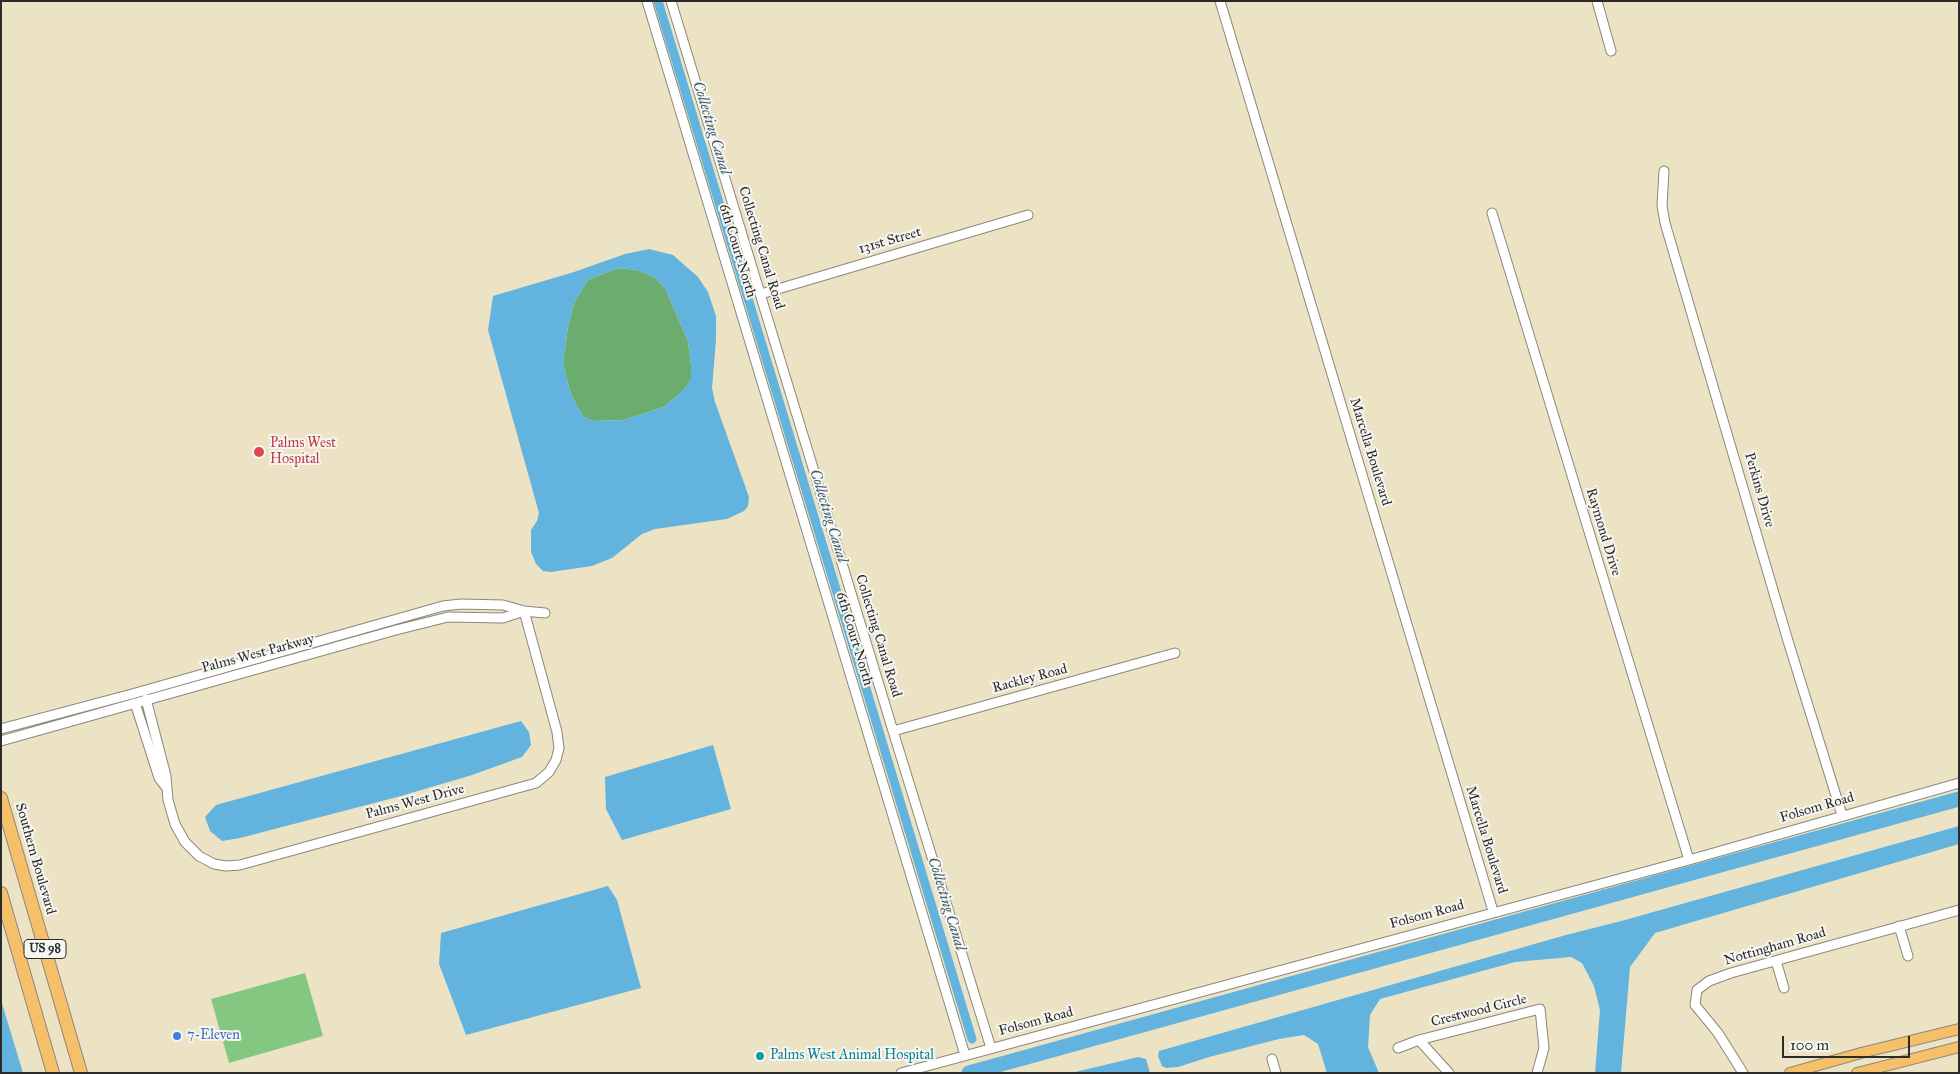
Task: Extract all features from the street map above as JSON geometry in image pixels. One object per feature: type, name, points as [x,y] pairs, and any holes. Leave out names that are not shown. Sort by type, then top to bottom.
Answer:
[{"type":"highway","name":"Southern Boulevard","points":[[1,798],[81,1073]]},
{"type":"highway","name":"US 98","points":[[1,893],[53,1073]]},
{"type":"main road","points":[[1790,1073],[1959,1029]]},
{"type":"main road","points":[[1857,1073],[1959,1047]]},
{"type":"street","name":"6th Court North","points":[[647,1],[966,1055]]},
{"type":"street","name":"Collecting Canal Road","points":[[671,1],[991,1048]]},
{"type":"street","name":"Marcella Boulevard","points":[[1220,1],[1493,911]]},
{"type":"street","points":[[1597,1],[1611,51]]},
{"type":"street","name":"Perkins Drive","points":[[1664,171],[1662,206],[1665,222],[1788,641],[1842,815]]},
{"type":"street","name":"Raymond Drive","points":[[1492,213],[1689,860]]},
{"type":"street","name":"131st Street","points":[[760,294],[1028,215]]},
{"type":"street","name":"Palms West Parkway","points":[[1,729],[442,606],[461,604],[503,606],[545,613]]},
{"type":"street","name":"Palms West Parkway","points":[[1,741],[134,702],[427,622],[448,617],[503,618],[524,611]]},
{"type":"street","name":"Palms West Drive","points":[[146,699],[166,776],[166,787],[175,824],[185,842],[199,856],[214,864],[226,866],[240,865],[536,783],[548,772],[556,760],[559,748],[557,732],[524,611]]},
{"type":"street","name":"Rackley Road","points":[[893,731],[1175,653]]},
{"type":"street","name":"Palms West Drive","points":[[134,702],[159,778],[166,787]]},
{"type":"street","name":"Folsom Road","points":[[901,1073],[1493,911],[1689,860],[1959,782]]},
{"type":"street","name":"Nottingham Road","points":[[1743,1073],[1718,1033],[1695,1005],[1697,990],[1709,981],[1776,960],[1959,910]]},
{"type":"street","points":[[1899,926],[1908,956]]},
{"type":"street","points":[[1776,960],[1784,988]]},
{"type":"street","name":"Crestwood Circle","points":[[1398,1048],[1420,1040],[1540,1009],[1544,1048],[1537,1073]]},
{"type":"street","name":"Crestwood Circle","points":[[1420,1040],[1449,1073]]},
{"type":"street","points":[[1272,1059],[1276,1073]]},
{"type":"green space","points":[[618,268],[637,270],[654,277],[665,288],[688,341],[691,379],[685,389],[664,407],[623,420],[593,421],[584,417],[578,408],[571,394],[566,376],[563,363],[568,327],[574,303],[588,280]]},
{"type":"green space","points":[[305,973],[323,1036],[229,1063],[211,999]]},
{"type":"water","points":[[649,249],[673,255],[698,277],[708,292],[716,316],[712,388],[715,402],[749,497],[748,506],[744,511],[727,519],[655,529],[642,534],[612,558],[592,566],[551,572],[543,571],[536,564],[531,552],[531,530],[537,521],[539,513],[488,330],[493,296],[574,272],[625,254]],"holes":[[[618,268],[637,270],[654,277],[665,288],[688,341],[691,379],[685,389],[664,407],[623,420],[593,421],[584,417],[578,408],[571,394],[563,363],[568,327],[574,303],[588,280]]]},
{"type":"water","points":[[521,721],[529,732],[531,745],[522,757],[472,775],[401,796],[222,841],[210,831],[205,817],[216,805]]},
{"type":"water","points":[[713,745],[731,809],[622,840],[606,809],[605,777]]},
{"type":"water","points":[[1959,826],[1959,844],[1655,933],[1630,967],[1621,1073],[1595,1073],[1600,1010],[1594,986],[1582,963],[1571,957],[1515,962],[1380,999],[1370,1015],[1368,1047],[1379,1073],[1327,1073],[1318,1044],[1304,1035],[1279,1039],[1178,1067],[1166,1068],[1162,1066],[1158,1056],[1159,1051]]},
{"type":"water","points":[[608,886],[617,900],[641,988],[466,1035],[439,964],[441,933]]},
{"type":"water","points":[[1,1000],[23,1073],[1,1073]]},
{"type":"water","points":[[1138,1057],[1146,1059],[1150,1073],[1071,1073]]},
{"type":"waterway","name":"Collecting Canal","points":[[658,1],[972,1039]]},
{"type":"waterway","points":[[969,1073],[1959,799]]},
{"type":"place","name":"Palms West Hospital","points":[[259,452]]},
{"type":"place","name":"7-Eleven","points":[[177,1036]]},
{"type":"place","name":"Palms West Animal Hospital","points":[[760,1056]]}]
